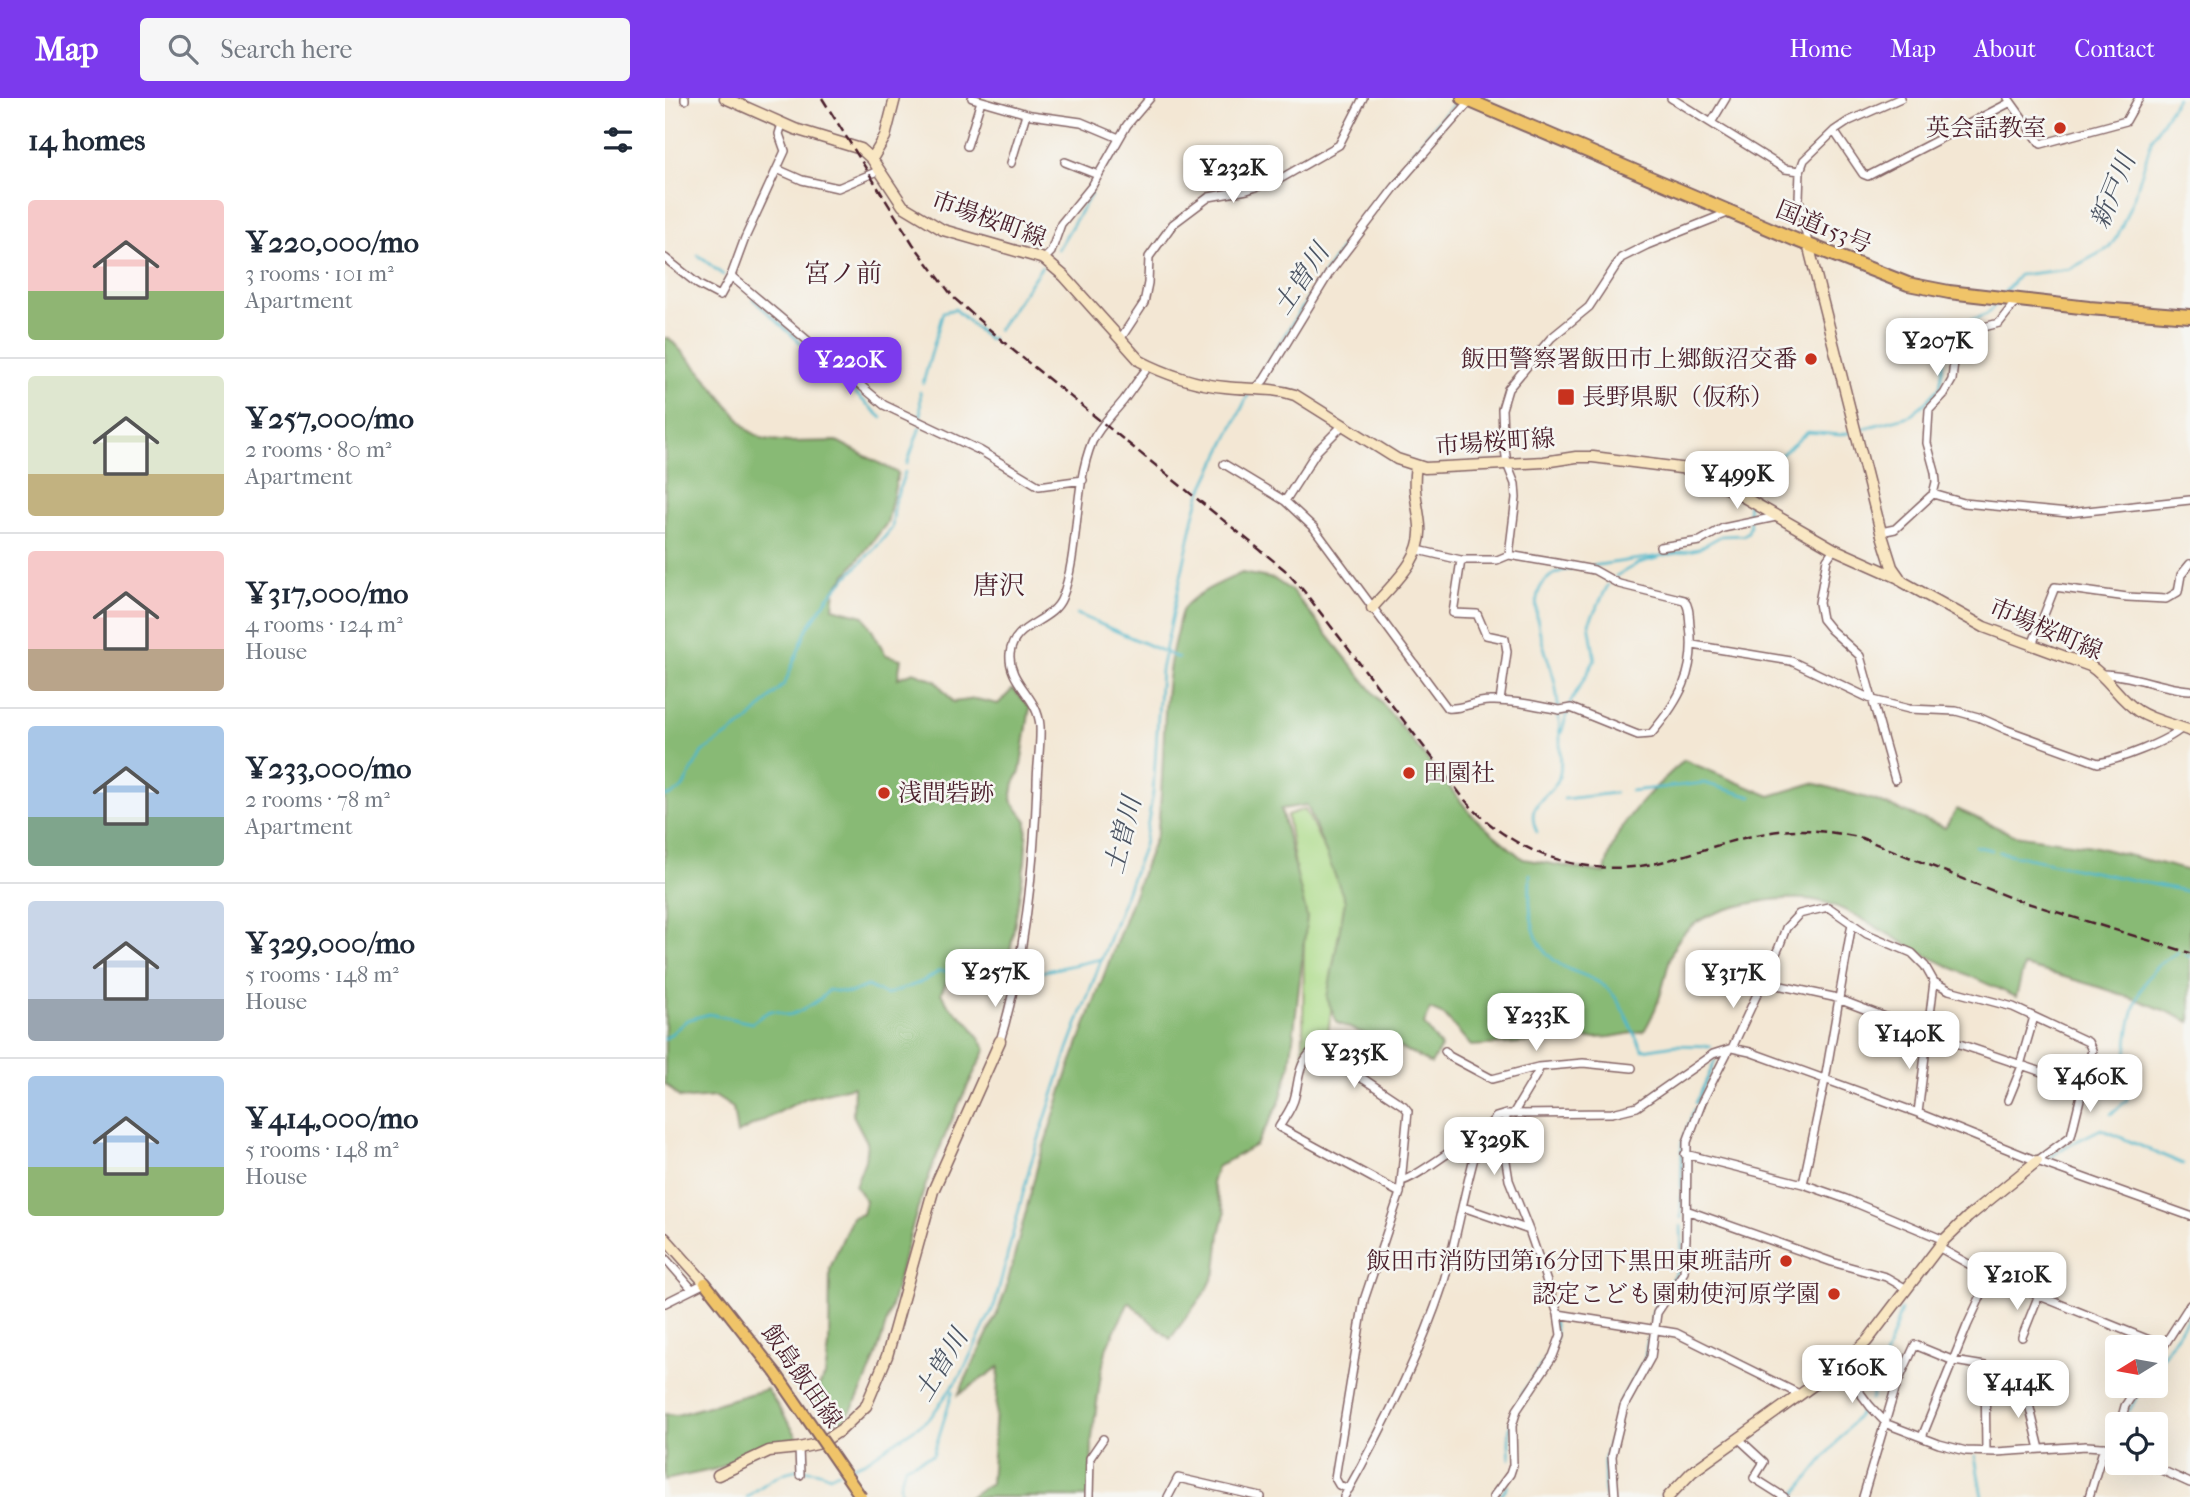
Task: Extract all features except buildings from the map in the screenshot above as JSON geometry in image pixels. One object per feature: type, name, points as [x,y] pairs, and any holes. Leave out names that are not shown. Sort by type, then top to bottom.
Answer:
[{"type":"highway","name":"国道153号","points":[[1467,99],[1908,284],[1949,292],[2143,314],[2190,316]]},
{"type":"main road","name":"飯島飯田線","points":[[705,1283],[775,1372],[861,1497]]},
{"type":"street","points":[[725,98],[782,124],[861,149],[872,159],[885,137],[895,98]]},
{"type":"street","points":[[972,98],[1027,114],[1081,122],[1119,138]]},
{"type":"street","points":[[1044,259],[1051,252],[1061,224],[1098,175],[1119,138],[1150,98]]},
{"type":"street","points":[[1121,338],[1144,303],[1149,257],[1173,224],[1209,197],[1247,190],[1280,179],[1339,145],[1363,98]]},
{"type":"street","points":[[1671,98],[1785,169],[1800,171]]},
{"type":"street","points":[[1711,123],[1726,98]]},
{"type":"street","points":[[1899,578],[1892,567],[1881,532],[1799,199],[1800,171],[1804,160],[1834,131],[1849,121],[1901,98]]},
{"type":"street","points":[[1834,131],[1863,174],[1868,176],[2010,100],[2041,144],[2126,121],[2139,98]]},
{"type":"street","points":[[1257,387],[1264,380],[1330,272],[1467,99]]},
{"type":"street","points":[[967,146],[981,101]]},
{"type":"street","points":[[1011,163],[1027,114]]},
{"type":"street","points":[[665,258],[699,285],[719,296],[731,276],[745,238],[785,150],[779,134],[782,124]]},
{"type":"street","name":"市場桜町線","points":[[872,159],[903,206],[943,230],[1044,259],[1064,276],[1140,361],[1149,366],[1196,382],[1221,387],[1257,387],[1295,395],[1397,460],[1416,466],[1442,468],[1593,457],[1688,469],[1834,549],[1899,578],[1985,627],[2090,666],[2102,674],[2126,702],[2139,712],[2186,729]]},
{"type":"street","points":[[1065,162],[1098,175]]},
{"type":"street","points":[[777,169],[802,180],[838,188],[879,171]]},
{"type":"street","points":[[1509,555],[1516,498],[1515,484],[1507,464],[1502,409],[1508,389],[1551,338],[1589,307],[1621,258],[1730,211]]},
{"type":"street","points":[[731,276],[884,405],[981,451],[1039,486],[1083,480]]},
{"type":"street","points":[[1881,532],[1895,529],[1933,494],[1936,482],[1927,443],[1929,410],[1944,394],[1952,380],[1956,343],[1961,335],[1969,331],[1999,323],[2014,299]]},
{"type":"street","points":[[718,1475],[769,1451],[821,1443],[842,1429],[866,1406],[887,1356],[933,1191],[1000,1041],[1023,939],[1035,841],[1040,726],[1036,706],[1014,676],[1010,654],[1019,634],[1060,602],[1067,582],[1091,444],[1098,430],[1149,366]]},
{"type":"street","points":[[1285,502],[1317,451],[1343,425]]},
{"type":"street","points":[[1224,464],[1285,502],[1314,528],[1447,708],[1454,709],[1472,702],[1500,701],[1560,710],[1567,708],[1638,735],[1651,734],[1671,707],[1690,673],[1693,645],[1689,610],[1684,600],[1619,584],[1594,570],[1509,555],[1497,560],[1461,560],[1418,550]]},
{"type":"street","points":[[1372,608],[1413,560],[1418,550],[1420,527],[1414,493],[1416,466]]},
{"type":"street","points":[[1933,494],[1964,503],[2069,513],[2190,500]]},
{"type":"street","points":[[1660,547],[1700,541],[1723,528],[1776,517]]},
{"type":"street","points":[[1834,549],[1827,559],[1819,603],[1822,619],[1831,631],[1860,656],[1895,780]]},
{"type":"street","points":[[1461,560],[1453,613],[1477,614],[1486,635],[1505,639],[1507,652],[1500,701]]},
{"type":"street","points":[[2032,645],[2055,587],[2127,597],[2166,599],[2178,592],[2181,575],[2190,564]]},
{"type":"street","points":[[1693,645],[1791,661],[1873,700],[1909,709],[1956,711],[1978,717],[2098,763],[2135,752],[2186,729]]},
{"type":"street","points":[[2102,674],[2116,674],[2176,690],[2190,690]]},
{"type":"street","points":[[1615,1497],[1612,1455],[1624,1406],[1651,1357],[1657,1313],[1683,1272],[1687,1142],[1702,1102],[1763,982],[1786,928],[1799,914],[1828,907],[1867,934],[1916,956],[1926,966],[1934,982],[1918,1113]]},
{"type":"street","points":[[1803,1184],[1825,1080],[1852,923]]},
{"type":"street","points":[[1763,982],[1839,999],[1927,1033],[2083,1086]]},
{"type":"street","points":[[1668,1497],[1692,1472],[1840,1366],[1867,1341],[1941,1244],[1968,1217],[2071,1136],[2092,1049],[2088,1042],[2013,1007],[1949,990],[1934,982]]},
{"type":"street","points":[[2008,1100],[2034,1017]]},
{"type":"street","points":[[1344,1497],[1421,1342],[1443,1284],[1481,1134],[1496,1117],[1509,1114],[1612,1113],[1637,1107],[1713,1054],[1730,1049],[1750,1052],[2190,1216]]},
{"type":"street","points":[[1445,1051],[1449,1056],[1492,1079],[1538,1067],[1583,1063],[1632,1068]]},
{"type":"street","points":[[1349,1489],[1339,1485],[1335,1478],[1354,1354],[1364,1300],[1400,1193],[1408,1111],[1365,1080],[1310,1053],[1303,1061],[1295,1096],[1279,1126],[1400,1193]]},
{"type":"street","points":[[1493,1497],[1510,1474],[1513,1465],[1512,1426],[1517,1410],[1543,1372],[1559,1344],[1560,1335],[1557,1314],[1529,1230],[1509,1181],[1505,1155],[1509,1114],[1538,1072],[1538,1067]]},
{"type":"street","points":[[1401,1181],[1411,1179],[1438,1158],[1474,1135],[1481,1134]]},
{"type":"street","points":[[1685,1154],[1803,1184],[1846,1199],[1941,1244],[1990,1276],[2136,1335]]},
{"type":"street","points":[[1463,1207],[1529,1230]]},
{"type":"street","points":[[1686,1210],[1832,1262],[1885,1277],[1907,1289]]},
{"type":"street","points":[[665,1238],[705,1283],[665,1303]]},
{"type":"street","points":[[665,1258],[692,1289]]},
{"type":"street","points":[[1922,1437],[1966,1325],[1990,1276]]},
{"type":"street","points":[[2022,1337],[2038,1297]]},
{"type":"street","points":[[2168,1340],[2190,1305]]},
{"type":"street","points":[[1557,1314],[1676,1332],[1799,1394]]},
{"type":"street","points":[[1863,1497],[1887,1424],[1896,1386],[1915,1345],[1954,1361],[1985,1366],[1986,1452]]},
{"type":"street","points":[[1840,1366],[1887,1424],[1939,1444],[1966,1451],[1986,1452],[2105,1447]]},
{"type":"street","points":[[2024,1384],[2040,1449]]},
{"type":"street","points":[[1738,1438],[1764,1462],[1754,1478],[1784,1497]]},
{"type":"street","points":[[1089,1497],[1090,1458],[1103,1440]]},
{"type":"street","points":[[799,1448],[800,1475]]},
{"type":"street","points":[[2089,1497],[2105,1461]]},
{"type":"street","points":[[2168,1473],[2190,1483]]},
{"type":"street","points":[[1168,1497],[1178,1478],[1261,1497]]},
{"type":"green space","points":[[665,338],[669,338],[700,371],[748,430],[764,439],[789,442],[837,441],[898,473],[887,523],[835,589],[833,608],[864,616],[886,655],[901,659],[898,678],[914,672],[936,681],[953,702],[976,699],[998,704],[1013,689],[1030,707],[1020,772],[1014,783],[1011,800],[1027,821],[1025,861],[1008,965],[994,980],[948,979],[941,993],[948,1005],[970,1024],[986,1049],[935,1161],[918,1207],[876,1356],[867,1380],[842,1425],[812,1397],[825,1376],[829,1346],[830,1268],[852,1217],[863,1214],[866,1201],[855,1186],[865,1160],[867,1142],[853,1115],[854,1086],[806,1098],[737,1134],[733,1108],[716,1097],[679,1097],[665,1083]]},
{"type":"green space","points":[[1242,573],[1274,579],[1293,592],[1471,814],[1523,859],[1605,873],[1609,855],[1624,824],[1646,797],[1684,760],[1770,796],[1813,783],[1874,800],[1945,828],[1957,809],[2014,835],[2092,846],[2190,871],[2190,1022],[2130,997],[2024,966],[2016,997],[1932,958],[1840,908],[1805,899],[1769,900],[1714,914],[1682,935],[1674,948],[1658,1001],[1644,1031],[1610,1037],[1471,1046],[1444,1015],[1430,1009],[1424,1024],[1441,1047],[1431,1064],[1412,1053],[1337,1023],[1327,998],[1345,901],[1307,805],[1281,809],[1307,917],[1290,1066],[1279,1104],[1256,1145],[1217,1167],[1212,1183],[1225,1213],[1216,1271],[1208,1288],[1170,1339],[1129,1302],[1107,1346],[1101,1374],[1092,1438],[1091,1497],[969,1497],[991,1483],[999,1367],[958,1395],[997,1314],[1006,1289],[1038,1164],[1069,1069],[1157,833],[1167,684],[1181,615],[1194,598]]},
{"type":"green space","points":[[1305,809],[1348,898],[1324,1059],[1310,1053],[1303,1061],[1304,921],[1287,815]]},
{"type":"green space","points":[[767,1389],[800,1441],[770,1444],[716,1469],[665,1480],[665,1414],[677,1415]]},
{"type":"waterway","points":[[1108,165],[1127,133],[1155,98]]},
{"type":"waterway","name":"土曽川","points":[[1254,385],[1350,236],[1402,165],[1459,98]]},
{"type":"waterway","name":"新戸川","points":[[2003,294],[2019,275],[2070,269],[2109,248],[2118,235],[2137,189],[2152,139],[2177,98]]},
{"type":"waterway","points":[[1058,249],[1091,194]]},
{"type":"waterway","points":[[698,255],[723,275]]},
{"type":"waterway","points":[[998,330],[1042,266]]},
{"type":"waterway","points":[[753,299],[882,418]]},
{"type":"waterway","name":"新戸川","points":[[1857,430],[1909,416],[1926,402],[1940,387],[1947,335],[1953,327],[1987,314],[1997,303]]},
{"type":"waterway","points":[[923,383],[943,312],[955,309],[988,339],[992,338]]},
{"type":"waterway","name":"土曽川","points":[[844,1470],[866,1461],[930,1418],[962,1373],[995,1304],[1030,1166],[1068,1049],[1144,845],[1153,793],[1161,670],[1194,516],[1200,495],[1250,391]]},
{"type":"waterway","points":[[920,392],[921,416]]},
{"type":"waterway","points":[[907,464],[920,427]]},
{"type":"waterway","name":"新戸川","points":[[1748,493],[1770,464],[1808,432],[1840,435],[1851,432]]},
{"type":"waterway","points":[[665,796],[682,789],[702,752],[747,722],[785,683],[807,629],[829,596],[892,528],[895,501],[905,472]]},
{"type":"waterway","name":"新戸川","points":[[1667,555],[1698,549],[1721,536],[1744,535],[1750,526],[1748,503]]},
{"type":"waterway","points":[[1591,566],[1667,555]]},
{"type":"waterway","name":"新戸川","points":[[1616,576],[1639,563],[1658,558]]},
{"type":"waterway","points":[[1560,740],[1557,694],[1540,631],[1537,599],[1542,585],[1553,575],[1571,569]]},
{"type":"waterway","name":"新戸川","points":[[1561,734],[1570,703],[1595,660],[1589,623],[1608,585]]},
{"type":"waterway","points":[[1077,614],[1178,658]]},
{"type":"waterway","name":"新戸川","points":[[1537,832],[1533,815],[1535,808],[1560,776],[1560,741]]},
{"type":"waterway","points":[[1630,791],[1704,783],[1752,797]]},
{"type":"waterway","points":[[1564,799],[1615,793]]},
{"type":"waterway","points":[[1975,846],[1992,850]]},
{"type":"waterway","points":[[1999,852],[2190,892]]},
{"type":"waterway","name":"新戸川","points":[[1530,874],[1531,916],[1538,940],[1545,951],[1555,961],[1596,981],[1611,992],[1643,1050],[1675,1045],[1711,1046]]},
{"type":"waterway","points":[[2111,1114],[2127,1100],[2126,1050],[2136,1001],[2154,969],[2178,952]]},
{"type":"waterway","points":[[2186,955],[2190,957]]},
{"type":"waterway","points":[[665,1039],[687,1020],[709,1014],[752,1023],[771,1011],[791,1014],[816,1002],[828,990],[850,993],[867,986],[886,995],[920,983],[939,971],[1017,977],[1101,959]]},
{"type":"waterway","points":[[1696,1103],[1715,1061]]},
{"type":"waterway","points":[[1681,1218],[1682,1143],[1694,1109]]},
{"type":"waterway","points":[[2048,1159],[2101,1129],[2183,1164]]},
{"type":"waterway","points":[[1651,1321],[1656,1306],[1681,1261],[1681,1226]]},
{"type":"waterway","points":[[1871,1399],[1901,1310]]},
{"type":"waterway","points":[[2168,1349],[2190,1315]]},
{"type":"waterway","points":[[1551,1350],[1556,1337],[1553,1319]]},
{"type":"waterway","points":[[1605,1497],[1604,1461],[1621,1400],[1645,1359],[1649,1332]]},
{"type":"waterway","points":[[1510,1459],[1510,1428],[1517,1403],[1548,1356]]},
{"type":"waterway","points":[[901,1497],[900,1484],[905,1466],[933,1455],[953,1391]]},
{"type":"waterway","points":[[2129,1411],[2136,1398]]},
{"type":"waterway","points":[[1793,1497],[1865,1407]]},
{"type":"waterway","points":[[1975,1456],[1982,1497]]},
{"type":"waterway","name":"土曽川","points":[[747,1497],[776,1477],[795,1470],[817,1471],[830,1476],[838,1472]]},
{"type":"waterway","points":[[1499,1497],[1508,1486]]},
{"type":"railway","points":[[822,98],[913,244],[954,298],[1014,351],[1285,570],[1465,800],[1485,820],[1507,836],[1556,859],[1610,868],[1665,861],[1764,833],[1809,830],[1849,835],[2011,898],[2190,953]]},
{"type":"place","name":"英会話教室","points":[[2060,128]]},
{"type":"place","name":"飯田警察署飯田市上郷飯沼交番","points":[[1811,359]]},
{"type":"place","name":"長野県駅（仮称）","points":[[1566,397]]},
{"type":"place","name":"田園社","points":[[1409,773]]},
{"type":"place","name":"浅間砦跡","points":[[884,793]]},
{"type":"place","name":"飯田市消防団第16分団下黒田東班詰所","points":[[1786,1261]]},
{"type":"place","name":"認定こども園勅使河原学園","points":[[1834,1294]]},
{"type":"district","name":"宮ノ前","points":[[843,273]]},
{"type":"district","name":"唐沢","points":[[999,585]]}]
